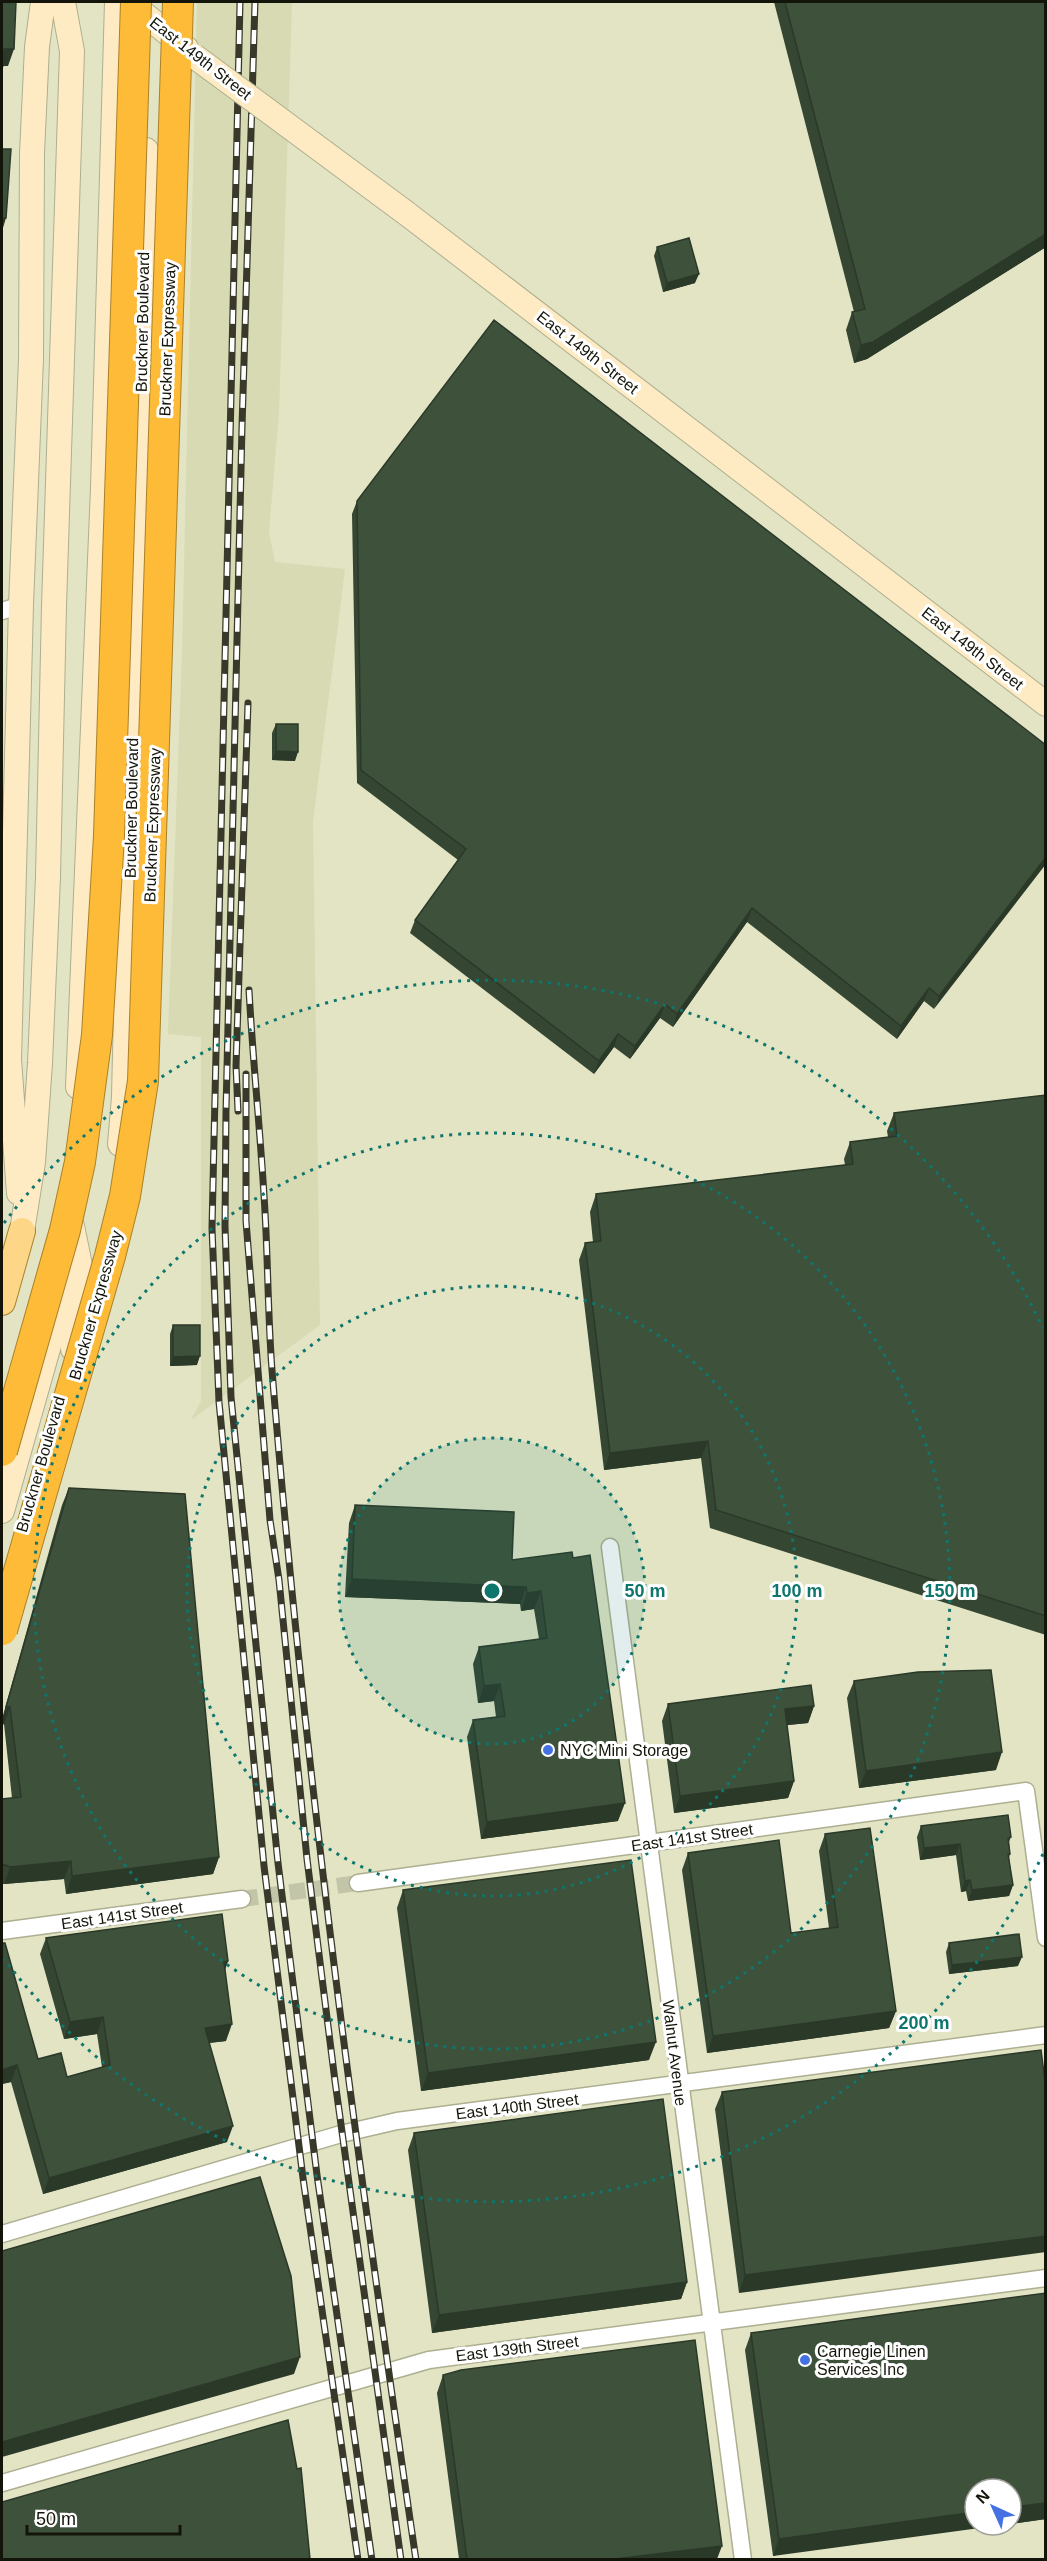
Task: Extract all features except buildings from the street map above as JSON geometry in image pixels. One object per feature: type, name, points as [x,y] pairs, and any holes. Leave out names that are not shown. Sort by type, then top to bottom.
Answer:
[{"type":"highway","name":"Bruckner Expressway","points":[[2,1630],[110,1256],[125,1196],[143,1082],[178,2]]},
{"type":"highway","points":[[2,1452],[65,1230],[80,1162],[97,1035],[109,836],[145,7]]},
{"type":"main road","points":[[22,1231],[9,1060],[11,608],[31,359],[32,153],[37,47],[44,2]]},
{"type":"main road","points":[[2,1302],[22,1231],[33,1162],[37,1113],[48,877],[54,606],[72,51],[63,2]]},
{"type":"main road","name":"Bruckner Boulevard","points":[[2,1511],[59,1310],[72,1226],[103,488],[117,2]]},
{"type":"main road","name":"East 149th Street","points":[[129,2],[145,7],[194,56],[406,213],[1046,704]]},
{"type":"main road","name":"Bruckner Boulevard","points":[[2,1599],[108,1221],[121,1140],[124,1097],[133,691],[145,7]]},
{"type":"main road","points":[[88,839],[133,691]]},
{"type":"main road","points":[[72,1226],[81,1270],[73,1349]]},
{"type":"street","name":"Walnut Avenue","points":[[610,1547],[743,2559]]},
{"type":"street","name":"East 141st Street","points":[[358,1883],[1026,1791],[1046,1938]]},
{"type":"street","name":"East 141st Street","points":[[2,1931],[242,1899]]},
{"type":"street","name":"East 140th Street","points":[[2,2234],[369,2127],[1046,2035]]},
{"type":"street","name":"East 139th Street","points":[[2,2483],[429,2360],[1046,2278]]},
{"type":"shaded area","points":[[197,2],[292,2],[279,413],[269,533],[275,562],[345,569],[313,822],[320,1325],[191,1420],[201,1401],[201,1037],[168,1034],[182,654]]},
{"type":"tunnel","points":[[242,1899],[358,1883]]},
{"type":"railway","points":[[240,2],[212,1228],[219,1402],[264,1866],[303,2178],[358,2560]]},
{"type":"railway","points":[[255,2],[242,427],[226,1111],[225,1226],[231,1397],[278,1863],[317,2175],[372,2560]]},
{"type":"railway","points":[[238,1111],[236,1066],[248,703]]},
{"type":"railway","points":[[249,990],[266,1232],[272,1370],[300,1668],[353,2115],[416,2560]]},
{"type":"railway","points":[[246,1074],[246,1221],[270,1520],[279,1580],[307,1859],[401,2560]]},
{"type":"place","name":"NYC Mini Storage","points":[[548,1750]]},
{"type":"place","name":"Carnegie Linen Services Inc","points":[[805,2360]]}]
